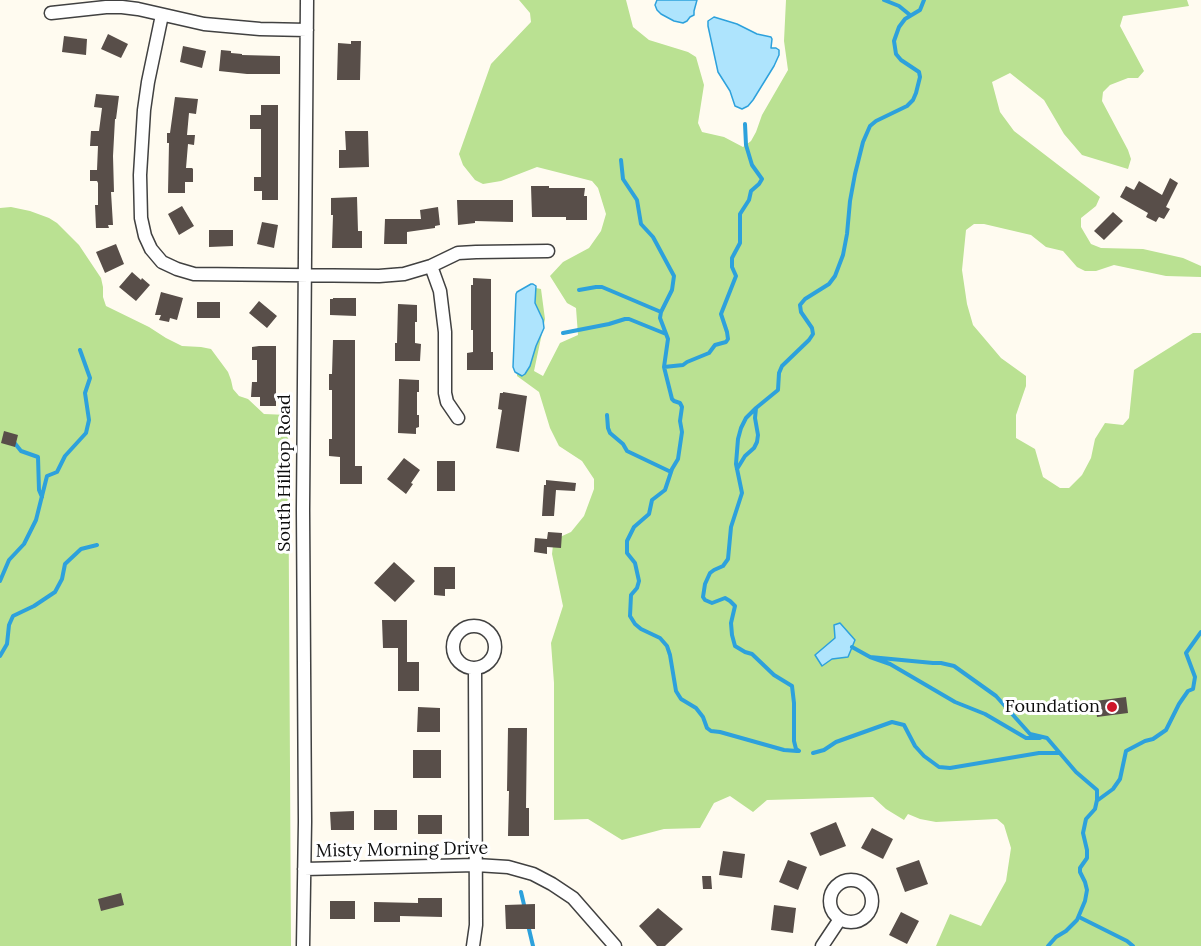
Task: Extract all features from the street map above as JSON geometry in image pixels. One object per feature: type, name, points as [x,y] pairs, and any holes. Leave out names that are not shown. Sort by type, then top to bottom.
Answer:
[{"type":"street","name":"South Hilltop Road","points":[[303,946],[305,822],[303,510],[307,0]]},
{"type":"street","points":[[51,13],[106,7],[138,9],[204,24],[307,30]]},
{"type":"street","points":[[162,15],[148,82],[140,175],[141,218],[145,236],[151,249],[162,262],[194,274],[379,276],[404,274],[431,266],[458,253],[548,251]]},
{"type":"street","points":[[431,266],[440,291],[446,332],[445,393],[447,402],[458,418]]},
{"type":"street","points":[[473,946],[476,925],[476,668]]},
{"type":"street","name":"Misty Morning Drive","points":[[304,869],[476,865],[508,867],[533,874],[573,898],[615,946]]},
{"type":"street","points":[[822,946],[840,919]]},
{"type":"green space","points":[[519,0],[626,0],[633,27],[649,40],[688,52],[696,57],[704,85],[698,123],[702,132],[724,137],[743,147],[751,141],[762,115],[788,70],[784,41],[786,0],[1187,0],[1189,6],[1123,16],[1120,26],[1144,71],[1138,78],[1128,78],[1110,85],[1103,92],[1102,101],[1128,150],[1131,159],[1128,169],[1082,155],[1064,134],[1044,100],[1010,73],[992,82],[1000,112],[1014,131],[1100,197],[1096,206],[1081,218],[1081,227],[1091,244],[1101,248],[1143,249],[1183,258],[1201,266],[1201,277],[1166,276],[1114,265],[1096,271],[1085,271],[1077,267],[1063,251],[1046,247],[1031,235],[984,224],[974,224],[966,230],[962,270],[973,325],[1001,358],[1026,376],[1026,386],[1016,415],[1016,438],[1035,449],[1043,477],[1060,488],[1069,488],[1082,475],[1091,458],[1095,439],[1105,423],[1123,425],[1129,418],[1134,370],[1193,333],[1201,333],[1201,946],[936,946],[950,914],[981,926],[1006,881],[1011,848],[1004,825],[997,819],[936,822],[908,814],[904,820],[886,809],[873,797],[767,800],[753,812],[730,796],[714,803],[700,828],[664,829],[622,840],[588,819],[554,820],[554,683],[551,643],[563,606],[552,554],[553,545],[560,537],[571,532],[584,516],[594,489],[594,479],[582,461],[559,446],[550,428],[539,392],[517,376],[515,309],[522,290],[531,287],[541,289],[545,319],[534,371],[543,376],[560,343],[578,335],[576,308],[567,303],[550,276],[563,262],[589,248],[601,231],[606,214],[598,188],[592,181],[537,167],[501,181],[483,184],[475,180],[463,165],[459,154],[491,64],[531,22],[530,13]]},
{"type":"green space","points":[[11,207],[49,218],[79,245],[101,278],[106,306],[182,346],[211,349],[228,372],[233,389],[239,396],[248,399],[264,414],[288,415],[291,946],[0,946],[0,208]]},
{"type":"water","points":[[657,0],[697,0],[694,15],[683,23],[661,14],[655,5]]},
{"type":"water","points":[[714,17],[737,24],[757,34],[771,37],[771,48],[779,50],[774,66],[753,100],[742,109],[735,106],[730,91],[718,72],[708,26],[708,21]]},
{"type":"water","points":[[531,284],[536,286],[535,303],[544,328],[530,366],[522,376],[515,372],[513,367],[516,294]]},
{"type":"water","points":[[840,623],[855,640],[848,657],[832,659],[822,666],[815,655],[835,638],[834,625]]},
{"type":"building","points":[[108,34],[128,44],[121,58],[101,49]]},
{"type":"building","points":[[64,36],[87,39],[86,55],[62,52]]},
{"type":"building","points":[[351,41],[361,41],[360,80],[337,80],[338,43],[351,44]]},
{"type":"building","points":[[183,46],[206,51],[202,68],[180,62]]},
{"type":"building","points":[[221,50],[242,55],[280,56],[280,74],[219,71]]},
{"type":"building","points":[[96,94],[119,96],[113,156],[114,192],[111,192],[113,225],[108,225],[109,228],[96,228],[95,205],[98,205],[98,183],[90,181],[90,170],[97,170],[98,146],[90,146],[91,131],[99,131],[102,108],[94,107]]},
{"type":"building","points":[[175,97],[198,99],[196,114],[189,113],[187,135],[195,135],[194,145],[188,144],[186,168],[193,169],[193,182],[185,182],[185,193],[168,193],[169,143],[167,143],[167,133],[170,133]]},
{"type":"building","points":[[261,105],[278,105],[278,200],[262,200],[262,191],[254,191],[254,177],[261,177],[261,129],[250,129],[250,115],[261,115]]},
{"type":"building","points":[[345,131],[368,131],[369,167],[339,168],[339,150],[346,150]]},
{"type":"building","points":[[1170,178],[1178,183],[1166,207],[1170,209],[1164,219],[1159,217],[1156,222],[1146,217],[1148,213],[1120,197],[1126,186],[1134,190],[1139,181],[1162,195]]},
{"type":"building","points":[[531,186],[585,188],[587,220],[566,220],[566,217],[532,217]]},
{"type":"building","points":[[357,197],[358,231],[362,231],[362,248],[332,248],[331,198]]},
{"type":"building","points":[[457,200],[513,200],[513,222],[475,221],[475,223],[458,225]]},
{"type":"building","points":[[182,206],[194,226],[179,235],[168,214]]},
{"type":"building","points":[[438,207],[440,225],[435,228],[407,232],[407,244],[384,244],[385,219],[421,219],[420,210]]},
{"type":"building","points":[[1113,212],[1123,221],[1104,240],[1094,231]]},
{"type":"building","points":[[262,222],[278,225],[274,248],[257,244]]},
{"type":"building","points":[[209,230],[233,230],[233,246],[209,247]]},
{"type":"building","points":[[116,244],[124,264],[105,273],[96,252]]},
{"type":"building","points":[[132,272],[150,285],[136,301],[119,287]]},
{"type":"building","points":[[473,278],[491,279],[493,370],[467,370],[467,353],[473,352],[471,285],[473,285]]},
{"type":"building","points":[[161,292],[183,298],[177,320],[170,318],[169,322],[159,320],[161,315],[155,315]]},
{"type":"building","points":[[356,298],[356,316],[330,315],[330,299]]},
{"type":"building","points":[[259,301],[277,316],[267,328],[249,313]]},
{"type":"building","points":[[197,302],[220,302],[220,318],[197,318]]},
{"type":"building","points":[[398,304],[417,305],[415,343],[421,344],[420,361],[395,361]]},
{"type":"building","points":[[333,340],[355,340],[355,466],[362,466],[362,484],[340,484],[340,457],[329,456],[329,439],[332,439],[332,390],[329,390],[329,374],[332,374]]},
{"type":"building","points":[[276,346],[276,406],[260,406],[260,397],[251,397],[252,382],[257,382],[257,360],[252,360],[252,347]]},
{"type":"building","points":[[399,379],[419,380],[417,415],[419,415],[419,427],[416,428],[416,434],[398,433]]},
{"type":"building","points":[[500,393],[527,396],[519,452],[496,448],[502,410],[498,409]]},
{"type":"building","points":[[4,431],[18,435],[15,447],[1,443]]},
{"type":"building","points":[[404,458],[420,470],[406,494],[387,479]]},
{"type":"building","points":[[437,461],[455,461],[455,491],[437,491]]},
{"type":"building","points":[[546,480],[576,483],[575,491],[556,490],[554,516],[542,516]]},
{"type":"building","points":[[548,532],[562,533],[561,548],[547,547],[547,554],[534,552],[535,538],[547,539]]},
{"type":"building","points":[[394,562],[415,581],[395,602],[374,583]]},
{"type":"building","points":[[434,567],[455,567],[455,589],[445,589],[445,596],[434,595]]},
{"type":"building","points":[[382,620],[407,620],[407,662],[419,662],[419,691],[398,691],[398,648],[383,648]]},
{"type":"building","name":"Foundation","points":[[1126,697],[1128,713],[1097,717],[1095,701]]},
{"type":"building","points":[[418,707],[440,708],[440,732],[417,732]]},
{"type":"building","points":[[508,728],[527,728],[526,808],[529,808],[529,836],[508,836]]},
{"type":"building","points":[[413,750],[441,750],[441,778],[413,778]]},
{"type":"building","points":[[374,810],[397,810],[397,830],[374,830]]},
{"type":"building","points":[[354,811],[354,830],[331,830],[330,812]]},
{"type":"building","points":[[418,815],[442,815],[442,834],[418,834]]},
{"type":"building","points":[[836,822],[846,846],[820,856],[810,833]]},
{"type":"building","points":[[872,828],[893,839],[883,859],[861,848]]},
{"type":"building","points":[[723,851],[745,854],[742,878],[719,875]]},
{"type":"building","points":[[788,860],[807,867],[798,890],[779,882]]},
{"type":"building","points":[[919,860],[928,884],[905,892],[896,868]]},
{"type":"building","points":[[702,876],[711,876],[712,889],[703,889]]},
{"type":"building","points":[[121,893],[124,905],[101,911],[98,899]]},
{"type":"building","points":[[418,898],[442,898],[442,917],[400,916],[400,922],[374,922],[374,902],[418,903]]},
{"type":"building","points":[[330,901],[355,901],[355,919],[330,919]]},
{"type":"building","points":[[535,904],[535,929],[506,929],[505,905]]},
{"type":"building","points":[[774,905],[796,908],[793,933],[771,930]]},
{"type":"building","points":[[658,908],[683,929],[665,946],[657,946],[639,926]]},
{"type":"building","points":[[901,912],[919,921],[907,944],[889,935]]},
{"type":"waterway","points":[[884,0],[899,6],[910,15]]},
{"type":"waterway","points":[[799,751],[794,741],[792,686],[774,675],[752,654],[735,646],[731,623],[735,606],[725,598],[712,603],[705,600],[703,597],[705,584],[710,573],[723,566],[728,559],[731,527],[742,493],[736,464],[741,428],[746,418],[778,390],[779,373],[782,366],[813,334],[812,328],[801,312],[800,305],[805,299],[829,284],[835,276],[843,255],[850,201],[863,142],[870,126],[907,106],[916,93],[919,72],[896,54],[894,41],[899,27],[905,19],[920,10],[924,0]]},
{"type":"waterway","points":[[664,367],[683,365],[709,353],[715,345],[726,342],[728,339],[721,314],[736,276],[732,267],[732,258],[740,243],[740,214],[749,200],[751,191],[762,179],[752,165],[746,145],[745,124]]},
{"type":"waterway","points":[[621,160],[623,179],[637,200],[641,224],[653,237],[674,276],[672,290],[660,318],[668,339],[664,367],[672,399],[680,403],[682,407],[680,421],[682,432],[678,459],[665,490],[652,500],[649,514],[634,527],[627,541],[627,553],[635,563],[639,581],[631,595],[630,616],[641,629],[660,638],[667,646],[676,691],[681,699],[696,708],[707,728],[784,750],[797,751]]},
{"type":"waterway","points":[[579,290],[602,287],[661,312]]},
{"type":"waterway","points":[[563,333],[629,319],[666,334]]},
{"type":"waterway","points":[[0,581],[9,560],[24,544],[36,520],[47,476],[57,472],[65,456],[86,433],[89,420],[85,393],[90,378],[80,350]]},
{"type":"waterway","points":[[737,469],[757,442],[756,408]]},
{"type":"waterway","points":[[607,415],[610,433],[623,444],[627,451],[671,472]]},
{"type":"waterway","points":[[13,441],[21,451],[38,457],[39,490],[42,497]]},
{"type":"waterway","points":[[0,656],[7,644],[9,625],[13,616],[55,592],[62,579],[65,564],[81,549],[97,545]]},
{"type":"waterway","points":[[1098,800],[1113,789],[1120,779],[1126,751],[1153,739],[1166,730],[1179,704],[1188,691],[1193,689],[1195,677],[1186,653],[1201,632]]},
{"type":"waterway","points":[[852,647],[890,664],[955,702],[985,714],[1026,738],[1040,738]]},
{"type":"waterway","points":[[870,657],[954,666],[996,696],[1030,734],[1047,738],[1076,772],[1097,790],[1095,809],[1086,819],[1083,833],[1087,858],[1080,872],[1087,890],[1085,901],[1077,920],[1048,946]]},
{"type":"waterway","points":[[813,753],[824,750],[836,742],[892,722],[904,725],[915,746],[939,767],[950,768],[1039,753],[1060,753]]},
{"type":"waterway","points":[[521,892],[525,909]]},
{"type":"waterway","points":[[1079,917],[1133,946]]},
{"type":"waterway","points":[[528,925],[533,946]]},
{"type":"place","name":"Foundation","points":[[1112,707]]}]
